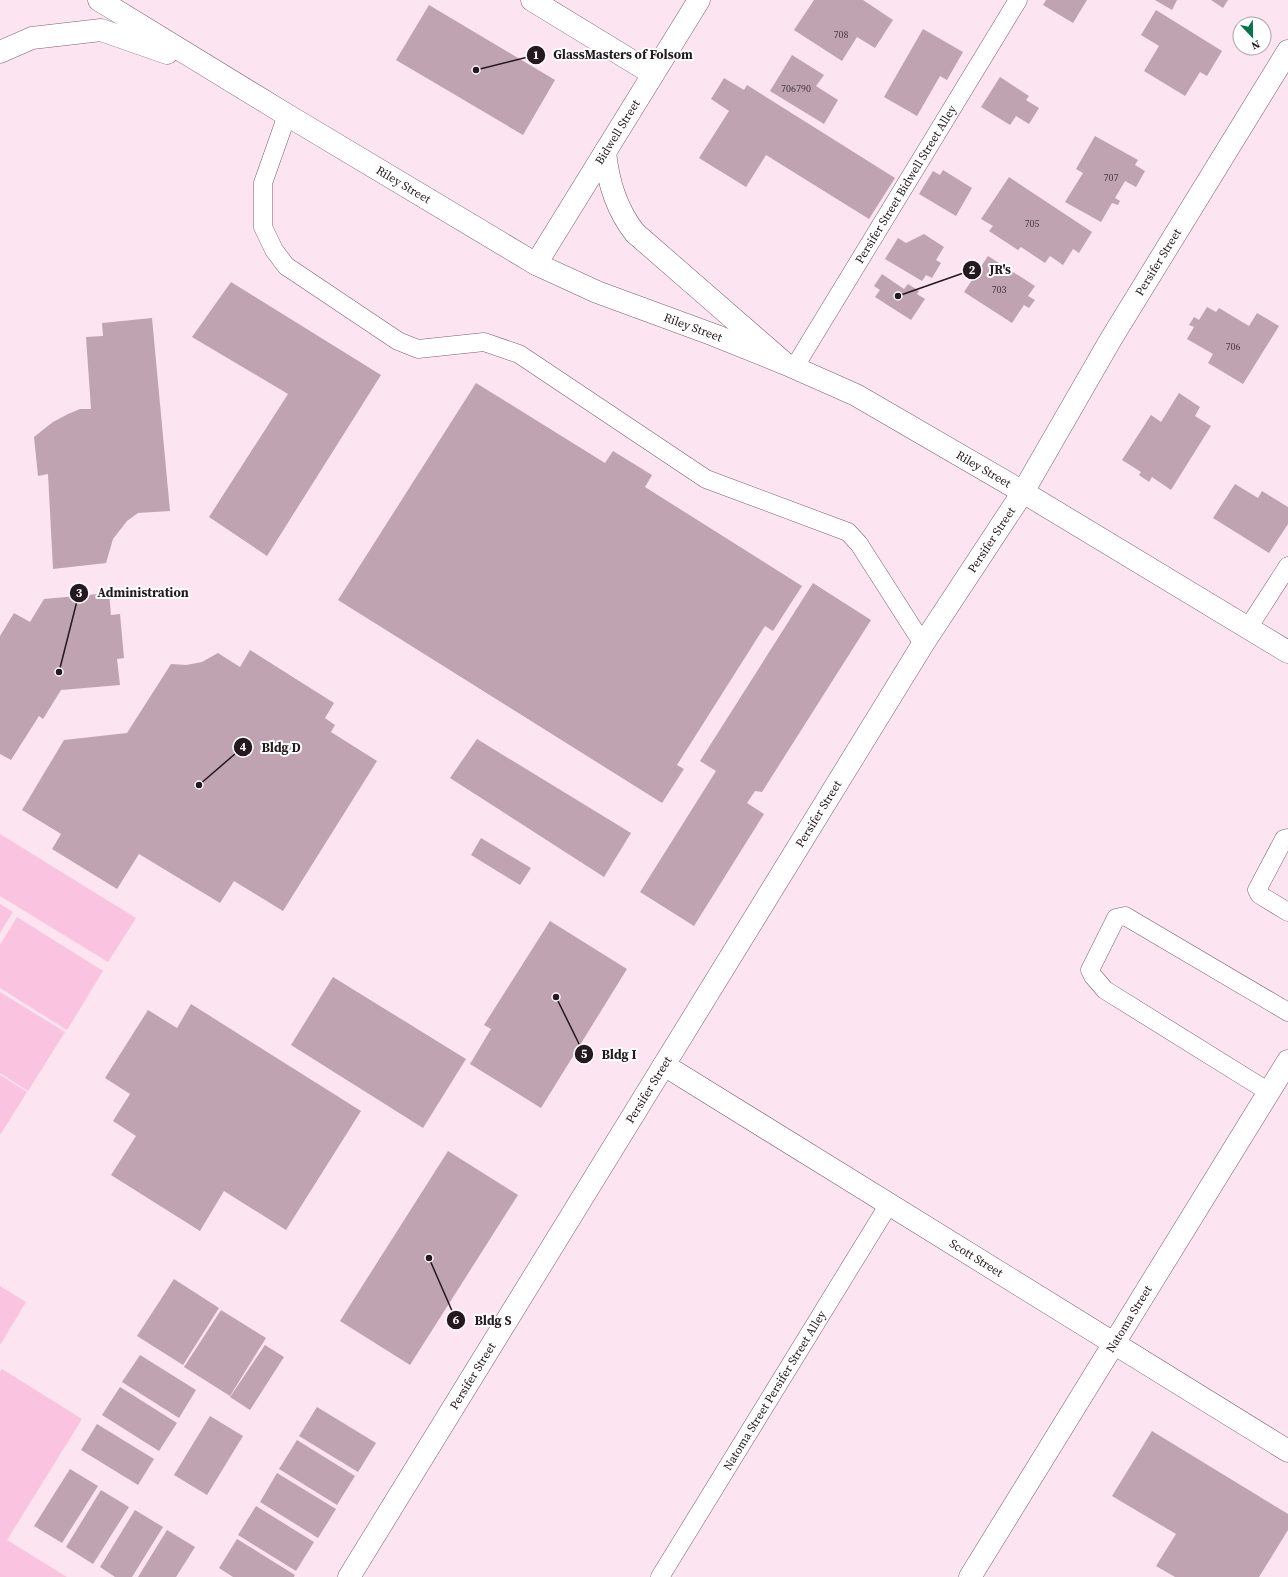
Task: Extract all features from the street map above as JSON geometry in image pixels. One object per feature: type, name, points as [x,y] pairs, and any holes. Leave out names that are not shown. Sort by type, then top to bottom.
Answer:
[{"type":"street","name":"Riley Street","points":[[99,0],[286,115],[536,264],[597,292],[790,366],[856,395],[1023,492],[1288,652]]},
{"type":"street","points":[[532,0],[653,74]]},
{"type":"street","name":"Bidwell Street","points":[[536,264],[699,0]]},
{"type":"street","points":[[0,52],[32,38],[101,30],[162,50],[230,81]]},
{"type":"street","name":"Persifer Street","points":[[349,1577],[923,644],[1023,492],[1110,340],[1288,51]]},
{"type":"street","points":[[605,152],[613,194],[620,211],[635,233],[790,366]]},
{"type":"street","name":"Natoma Street","points":[[970,1577],[1288,1060]]},
{"type":"street","name":"Scott Street","points":[[664,1065],[1288,1451]]},
{"type":"lane","name":"Persifer Street Bidwell Street Alley","points":[[790,366],[1018,0]]},
{"type":"lane","points":[[286,115],[263,183],[263,227],[274,250],[286,266],[398,341],[418,349],[484,342],[519,354],[706,479],[848,532],[859,544],[923,644]]},
{"type":"lane","points":[[1248,628],[1288,566]]},
{"type":"lane","points":[[1288,838],[1284,839],[1257,890],[1260,895],[1288,912]]},
{"type":"lane","points":[[1269,1092],[1105,990],[1090,970],[1116,918],[1125,916],[1288,1012]]},
{"type":"lane","name":"Natoma Street Persifer Street Alley","points":[[660,1577],[889,1204]]},
{"type":"shaded area","points":[[0,834],[136,918],[108,962],[0,896]]},
{"type":"shaded area","points":[[0,904],[13,912],[0,933]]},
{"type":"shaded area","points":[[17,917],[103,971],[67,1030],[0,988],[0,945]]},
{"type":"shaded area","points":[[0,992],[65,1032],[28,1091],[0,1073]]},
{"type":"shaded area","points":[[0,1075],[27,1092],[0,1135]]},
{"type":"shaded area","points":[[0,1286],[26,1302],[0,1345]]},
{"type":"shaded area","points":[[2,1369],[82,1419],[7,1540],[67,1577],[0,1577],[0,1371]]},
{"type":"building","points":[[814,0],[863,0],[893,20],[875,48],[857,37],[842,61],[794,30]]},
{"type":"building","points":[[1046,0],[1087,0],[1073,23],[1043,5]]},
{"type":"building","points":[[1155,0],[1177,0],[1172,10]]},
{"type":"building","points":[[1211,0],[1228,0],[1223,8]]},
{"type":"building","points":[[429,5],[555,80],[523,135],[396,60]]},
{"type":"building","points":[[1156,10],[1222,51],[1207,76],[1200,72],[1185,96],[1144,71],[1159,46],[1141,35]]},
{"type":"building","points":[[923,29],[963,52],[947,80],[940,76],[917,116],[884,97]]},
{"type":"building","points":[[792,55],[824,75],[816,86],[838,100],[824,124],[770,91]]},
{"type":"building","points":[[1000,77],[1029,96],[1026,100],[1039,108],[1029,124],[1016,116],[1010,125],[981,107]]},
{"type":"building","points":[[724,78],[744,90],[747,85],[895,178],[869,219],[766,155],[746,187],[699,158],[729,111],[711,99]]},
{"type":"building","points":[[1095,136],[1138,160],[1135,165],[1145,171],[1136,187],[1125,181],[1115,198],[1120,201],[1118,205],[1112,203],[1101,222],[1065,202],[1083,173],[1076,169]]},
{"type":"building","points":[[943,170],[972,188],[956,216],[919,194],[933,171],[940,175]]},
{"type":"building","points":[[1009,177],[1092,232],[1079,253],[1073,249],[1063,265],[1050,256],[1045,263],[1021,247],[1018,250],[989,231],[993,226],[981,219]]},
{"type":"building","points":[[924,234],[944,247],[936,260],[941,263],[932,278],[926,275],[922,281],[885,259],[898,238],[906,243]]},
{"type":"building","points":[[988,256],[1035,286],[1028,296],[1035,300],[1029,308],[1024,305],[1012,323],[964,292]]},
{"type":"building","points":[[882,274],[904,289],[908,284],[919,291],[917,294],[925,299],[911,320],[875,297],[880,290],[874,286]]},
{"type":"building","points":[[231,282],[381,375],[267,556],[209,517],[288,394],[192,337]]},
{"type":"building","points":[[1207,307],[1216,312],[1219,308],[1249,326],[1257,313],[1279,326],[1243,384],[1208,363],[1213,354],[1187,339],[1194,327],[1189,325],[1194,317],[1199,320]]},
{"type":"building","points":[[152,318],[170,511],[138,513],[127,521],[113,539],[106,563],[53,569],[48,474],[38,476],[34,437],[53,422],[68,414],[80,409],[91,409],[86,337],[103,336],[102,323]]},
{"type":"building","points":[[476,383],[605,463],[613,451],[652,475],[645,487],[802,586],[773,631],[765,626],[677,765],[684,769],[662,803],[338,600]]},
{"type":"building","points":[[1179,393],[1200,407],[1195,416],[1211,426],[1171,490],[1152,477],[1149,482],[1139,475],[1141,472],[1122,460],[1151,415],[1161,422]]},
{"type":"building","points":[[1235,484],[1258,498],[1262,491],[1288,507],[1288,524],[1269,553],[1213,518]]},
{"type":"building","points":[[813,583],[871,620],[762,792],[755,791],[747,803],[764,814],[694,926],[640,892],[716,771],[700,761]]},
{"type":"building","points":[[109,593],[111,615],[120,614],[124,658],[117,659],[120,685],[61,690],[43,719],[39,716],[11,760],[0,754],[0,636],[14,613],[30,622],[44,599]]},
{"type":"building","points":[[250,650],[334,703],[325,718],[335,725],[331,732],[377,761],[283,911],[234,881],[220,903],[139,854],[117,889],[52,849],[61,834],[22,810],[64,740],[127,733],[171,664],[186,665],[202,662],[218,653],[240,667]]},
{"type":"building","points":[[477,739],[631,833],[604,877],[450,778]]},
{"type":"building","points":[[481,838],[531,868],[520,885],[471,855]]},
{"type":"building","points":[[550,921],[627,969],[541,1108],[470,1064],[491,1029],[484,1025]]},
{"type":"building","points":[[333,977],[466,1059],[423,1128],[291,1045]]},
{"type":"building","points":[[191,1004],[361,1111],[286,1230],[224,1191],[200,1231],[111,1175],[136,1136],[113,1121],[130,1094],[105,1078],[148,1010],[177,1028]]},
{"type":"building","points":[[448,1151],[518,1195],[410,1365],[340,1321]]},
{"type":"building","points":[[174,1279],[219,1308],[183,1365],[137,1336]]},
{"type":"building","points":[[221,1310],[266,1338],[230,1396],[184,1367]]},
{"type":"building","points":[[265,1345],[284,1357],[250,1410],[230,1397]]},
{"type":"building","points":[[140,1355],[196,1390],[179,1418],[122,1382]]},
{"type":"building","points":[[120,1387],[177,1423],[159,1451],[102,1415]]},
{"type":"building","points":[[317,1407],[376,1443],[358,1472],[299,1436]]},
{"type":"building","points":[[210,1416],[243,1436],[207,1495],[174,1475]]},
{"type":"building","points":[[97,1424],[154,1459],[138,1485],[81,1450]]},
{"type":"building","points":[[1152,1431],[1288,1514],[1288,1530],[1259,1577],[1175,1577],[1156,1566],[1176,1534],[1112,1496]]},
{"type":"building","points":[[297,1440],[355,1476],[337,1505],[279,1469]]},
{"type":"building","points":[[70,1469],[98,1486],[62,1543],[34,1526]]},
{"type":"building","points":[[277,1473],[336,1509],[318,1538],[260,1502]]},
{"type":"building","points":[[101,1490],[129,1507],[93,1564],[66,1547]]},
{"type":"building","points":[[256,1506],[314,1542],[296,1571],[238,1535]]},
{"type":"building","points":[[135,1510],[163,1527],[132,1577],[115,1577],[100,1567]]},
{"type":"building","points":[[167,1530],[195,1547],[176,1577],[138,1577]]},
{"type":"building","points":[[237,1539],[295,1575],[294,1577],[233,1577],[219,1568]]},
{"type":"place","name":"GlassMasters of Folsom","points":[[476,70]]},
{"type":"place","name":"JR's","points":[[898,296]]},
{"type":"place","name":"Administration","points":[[59,672]]},
{"type":"place","name":"Bldg D","points":[[199,785]]},
{"type":"place","name":"Bldg I","points":[[556,997]]},
{"type":"place","name":"Bldg S","points":[[429,1258]]}]
